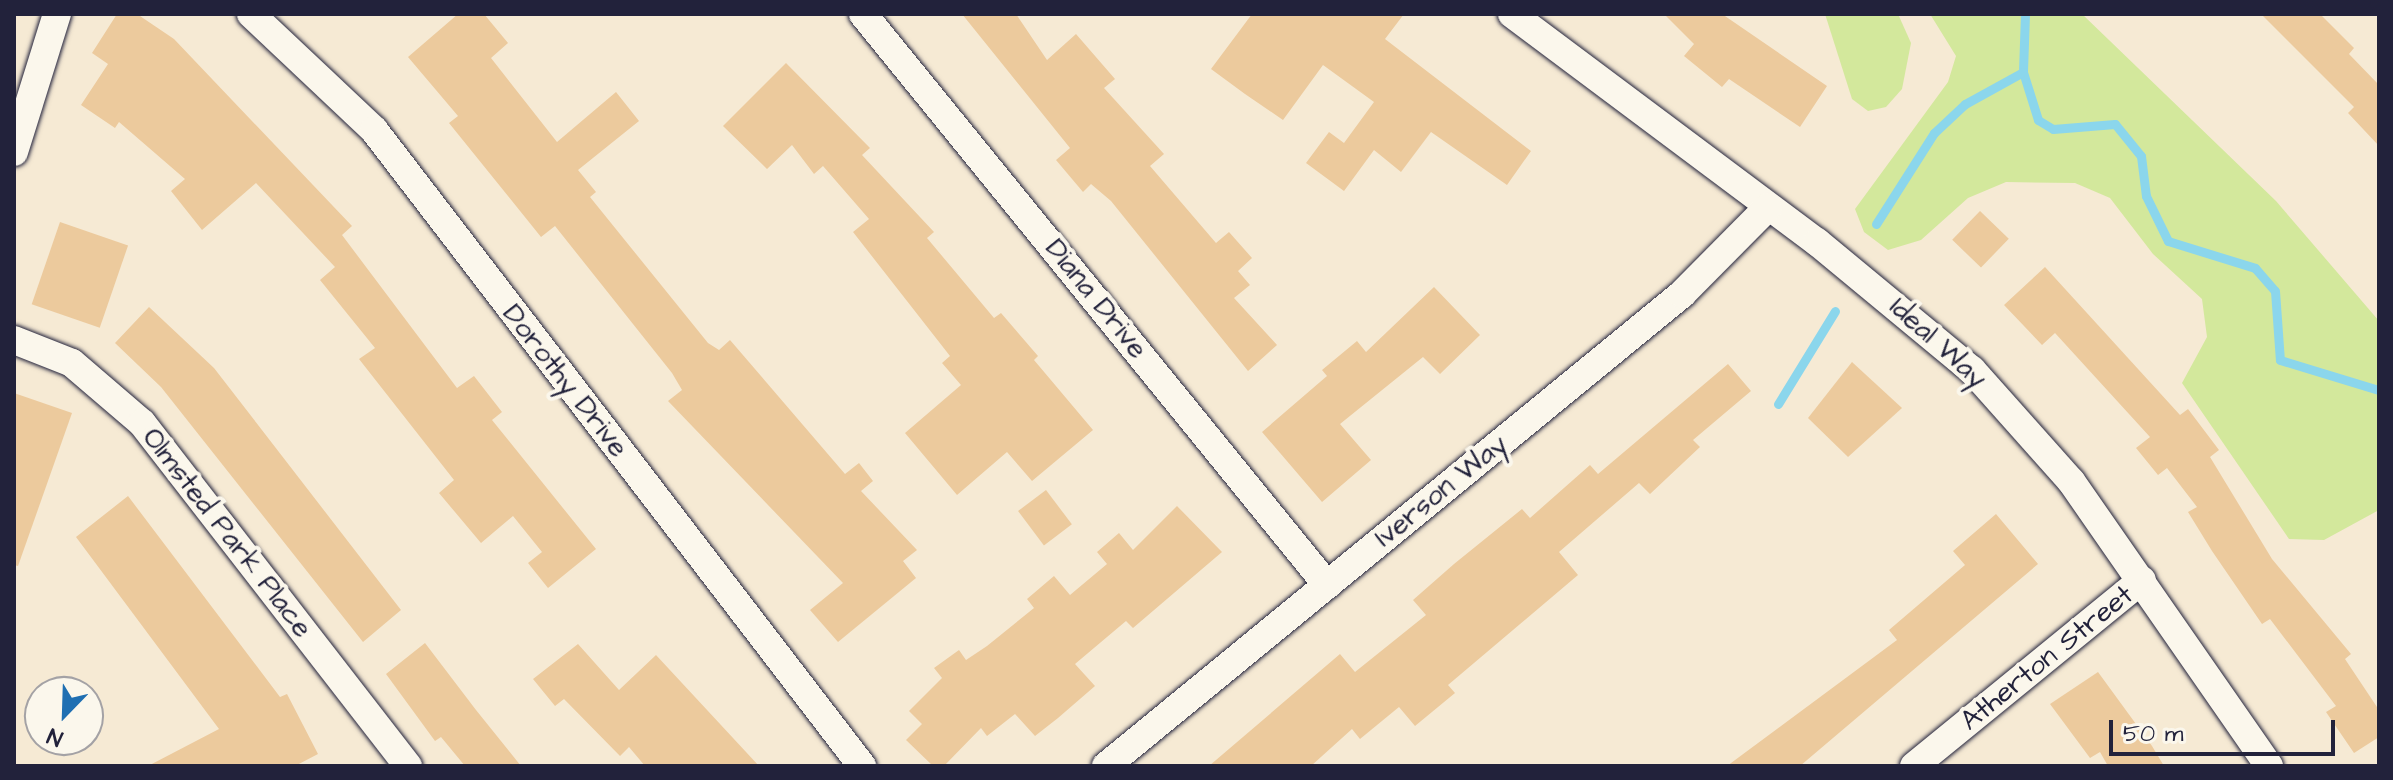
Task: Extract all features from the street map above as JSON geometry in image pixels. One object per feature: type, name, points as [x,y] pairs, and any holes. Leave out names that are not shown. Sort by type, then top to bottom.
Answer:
[{"type":"street","points":[[14,152],[57,14]]},
{"type":"street","name":"Dorothy Drive","points":[[251,14],[374,130],[862,766]]},
{"type":"street","name":"Diana Drive","points":[[863,14],[1327,585]]},
{"type":"street","name":"Ideal Way","points":[[1512,14],[1768,207],[1972,370],[2039,442],[2142,580],[2269,766]]},
{"type":"street","name":"Iverson Way","points":[[1106,766],[1682,294],[1768,207]]},
{"type":"street","name":"Olmsted Park Place","points":[[14,340],[72,363],[142,423],[408,766]]},
{"type":"street","name":"Atherton Street","points":[[1914,766],[2142,580]]},
{"type":"green space","points":[[1825,14],[1898,14],[1911,43],[1902,89],[1886,107],[1868,111],[1852,99]]},
{"type":"green space","points":[[1930,14],[2082,14],[2276,201],[2379,321],[2379,510],[2324,540],[2289,539],[2182,383],[2207,337],[2202,299],[2153,254],[2110,198],[2075,183],[2006,182],[1968,198],[1921,240],[1888,250],[1864,232],[1855,209],[1948,82],[1956,56]]},
{"type":"building","points":[[117,14],[137,14],[174,39],[352,226],[342,235],[457,388],[474,376],[502,412],[492,420],[596,549],[548,588],[528,563],[542,552],[513,516],[481,543],[439,493],[454,480],[359,359],[375,348],[320,280],[335,267],[256,183],[202,230],[171,191],[185,179],[119,122],[115,128],[81,105],[108,64],[92,53]]},
{"type":"building","points":[[458,14],[484,14],[508,43],[491,58],[557,142],[616,92],[639,121],[578,170],[596,192],[590,197],[708,343],[719,350],[730,340],[845,474],[859,463],[873,481],[861,491],[917,550],[903,561],[916,578],[838,642],[810,610],[843,583],[668,401],[682,390],[672,373],[555,226],[541,237],[449,123],[458,116],[408,57]]},
{"type":"building","points":[[962,14],[1016,14],[1047,60],[1076,34],[1115,79],[1104,88],[1164,154],[1150,166],[1216,243],[1229,232],[1252,258],[1238,271],[1250,285],[1234,298],[1277,345],[1248,371],[1111,201],[1091,184],[1083,192],[1056,160],[1070,148]]},
{"type":"building","points":[[1252,14],[1404,14],[1385,39],[1531,151],[1507,185],[1431,132],[1401,172],[1374,150],[1344,191],[1306,163],[1329,132],[1344,143],[1374,102],[1323,65],[1283,120],[1245,94],[1211,69]]},
{"type":"building","points":[[1664,14],[1722,14],[1827,86],[1800,127],[1729,79],[1722,87],[1684,56],[1694,44]]},
{"type":"building","points":[[2261,14],[2320,14],[2354,48],[2349,54],[2379,85],[2379,146],[2348,113],[2354,107]]},
{"type":"building","points":[[786,63],[870,148],[862,155],[934,232],[927,238],[994,318],[1001,313],[1038,356],[1034,360],[1093,430],[1032,481],[1007,452],[957,495],[905,433],[961,385],[942,363],[950,356],[853,232],[869,219],[823,166],[814,174],[792,145],[767,169],[723,126]]},
{"type":"building","points":[[1980,211],[2009,239],[1981,268],[1952,240]]},
{"type":"building","points":[[60,222],[128,245],[100,328],[32,304]]},
{"type":"building","points":[[2045,267],[2180,415],[2188,409],[2219,450],[2210,457],[2272,559],[2351,654],[2345,659],[2379,710],[2379,737],[2354,753],[2326,712],[2336,706],[2270,619],[2262,624],[2212,551],[2188,512],[2197,507],[2167,468],[2158,475],[2136,448],[2150,437],[2055,333],[2042,345],[2004,305]]},
{"type":"building","points":[[1434,287],[1480,335],[1440,374],[1423,357],[1340,424],[1371,460],[1322,502],[1262,432],[1327,376],[1322,370],[1357,341],[1366,352]]},
{"type":"building","points":[[149,307],[214,368],[401,610],[363,642],[161,387],[115,343]]},
{"type":"building","points":[[1852,362],[1902,408],[1848,457],[1808,418]]},
{"type":"building","points":[[1728,364],[1751,391],[1693,440],[1700,447],[1650,494],[1639,483],[1559,552],[1578,575],[1448,685],[1455,693],[1415,726],[1399,707],[1360,739],[1352,729],[1311,766],[1209,766],[1340,654],[1355,672],[1426,615],[1413,600],[1454,564],[1522,509],[1530,518],[1590,465],[1598,474]]},
{"type":"building","points":[[14,393],[72,413],[18,566],[14,565]]},
{"type":"building","points":[[1046,490],[1072,524],[1044,545],[1018,511]]},
{"type":"building","points":[[128,496],[280,697],[287,694],[318,754],[295,766],[148,766],[219,729],[76,537]]},
{"type":"building","points":[[1177,506],[1222,552],[1133,628],[1126,621],[1075,664],[1095,686],[1058,718],[1035,736],[1015,714],[987,736],[981,728],[944,766],[933,766],[906,740],[922,724],[909,711],[942,678],[934,668],[959,650],[966,660],[987,646],[1034,608],[1027,599],[1054,576],[1070,595],[1107,564],[1097,552],[1119,533],[1133,550]]},
{"type":"building","points":[[1996,514],[2038,564],[1800,766],[1727,766],[1897,640],[1889,630],[1965,565],[1953,551]]},
{"type":"building","points":[[425,643],[521,766],[465,766],[441,737],[435,741],[386,674]]},
{"type":"building","points":[[578,644],[619,690],[656,655],[759,766],[645,766],[629,747],[620,756],[564,699],[555,706],[533,679]]},
{"type":"building","points":[[2098,672],[2164,766],[2108,766],[2100,752],[2090,758],[2050,704]]},
{"type":"waterway","points":[[2025,14],[2023,72],[2038,120],[2053,129],[2115,124],[2141,156],[2146,196],[2168,241],[2255,268],[2275,291],[2280,360],[2379,390]]},
{"type":"waterway","points":[[1876,224],[1934,133],[1965,104],[2023,72]]},
{"type":"waterway","points":[[1778,404],[1835,311]]}]
